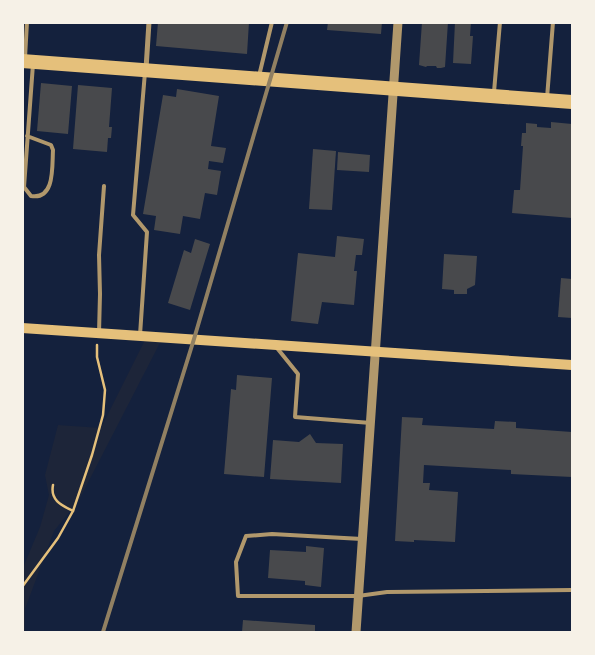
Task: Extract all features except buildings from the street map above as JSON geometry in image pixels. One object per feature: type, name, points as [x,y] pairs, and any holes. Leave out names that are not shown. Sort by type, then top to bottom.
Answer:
[{"type":"highway","points":[[27,61],[572,102]]},
{"type":"main road","points":[[22,328],[572,366]]},
{"type":"street","points":[[146,70],[149,22]]},
{"type":"street","points":[[356,632],[398,22]]},
{"type":"lane","points":[[27,22],[28,136],[24,186],[31,196],[38,197],[45,194],[49,188],[53,150],[51,145],[44,141],[28,136]]},
{"type":"lane","points":[[259,79],[272,22]]},
{"type":"lane","points":[[494,97],[500,22]]},
{"type":"lane","points":[[547,100],[553,22]]},
{"type":"lane","points":[[140,335],[147,232],[133,215],[146,70]]},
{"type":"lane","points":[[99,333],[99,254],[104,186]]},
{"type":"lane","points":[[274,344],[298,374],[295,417],[371,423]]},
{"type":"lane","points":[[363,539],[272,534],[246,536],[236,562],[238,596],[358,596],[387,592],[572,590]]},
{"type":"path","points":[[22,587],[58,538],[73,511],[92,455],[103,415],[105,390],[97,357],[97,346]]},
{"type":"path","points":[[53,485],[51,492],[54,498],[61,505],[73,511]]},
{"type":"shaded area","points":[[147,336],[163,337],[79,500],[54,531],[25,609],[25,632],[22,632],[22,570],[40,527],[49,495],[45,475],[58,425],[101,428]]},
{"type":"railway","points":[[103,632],[194,339],[287,22]]}]
